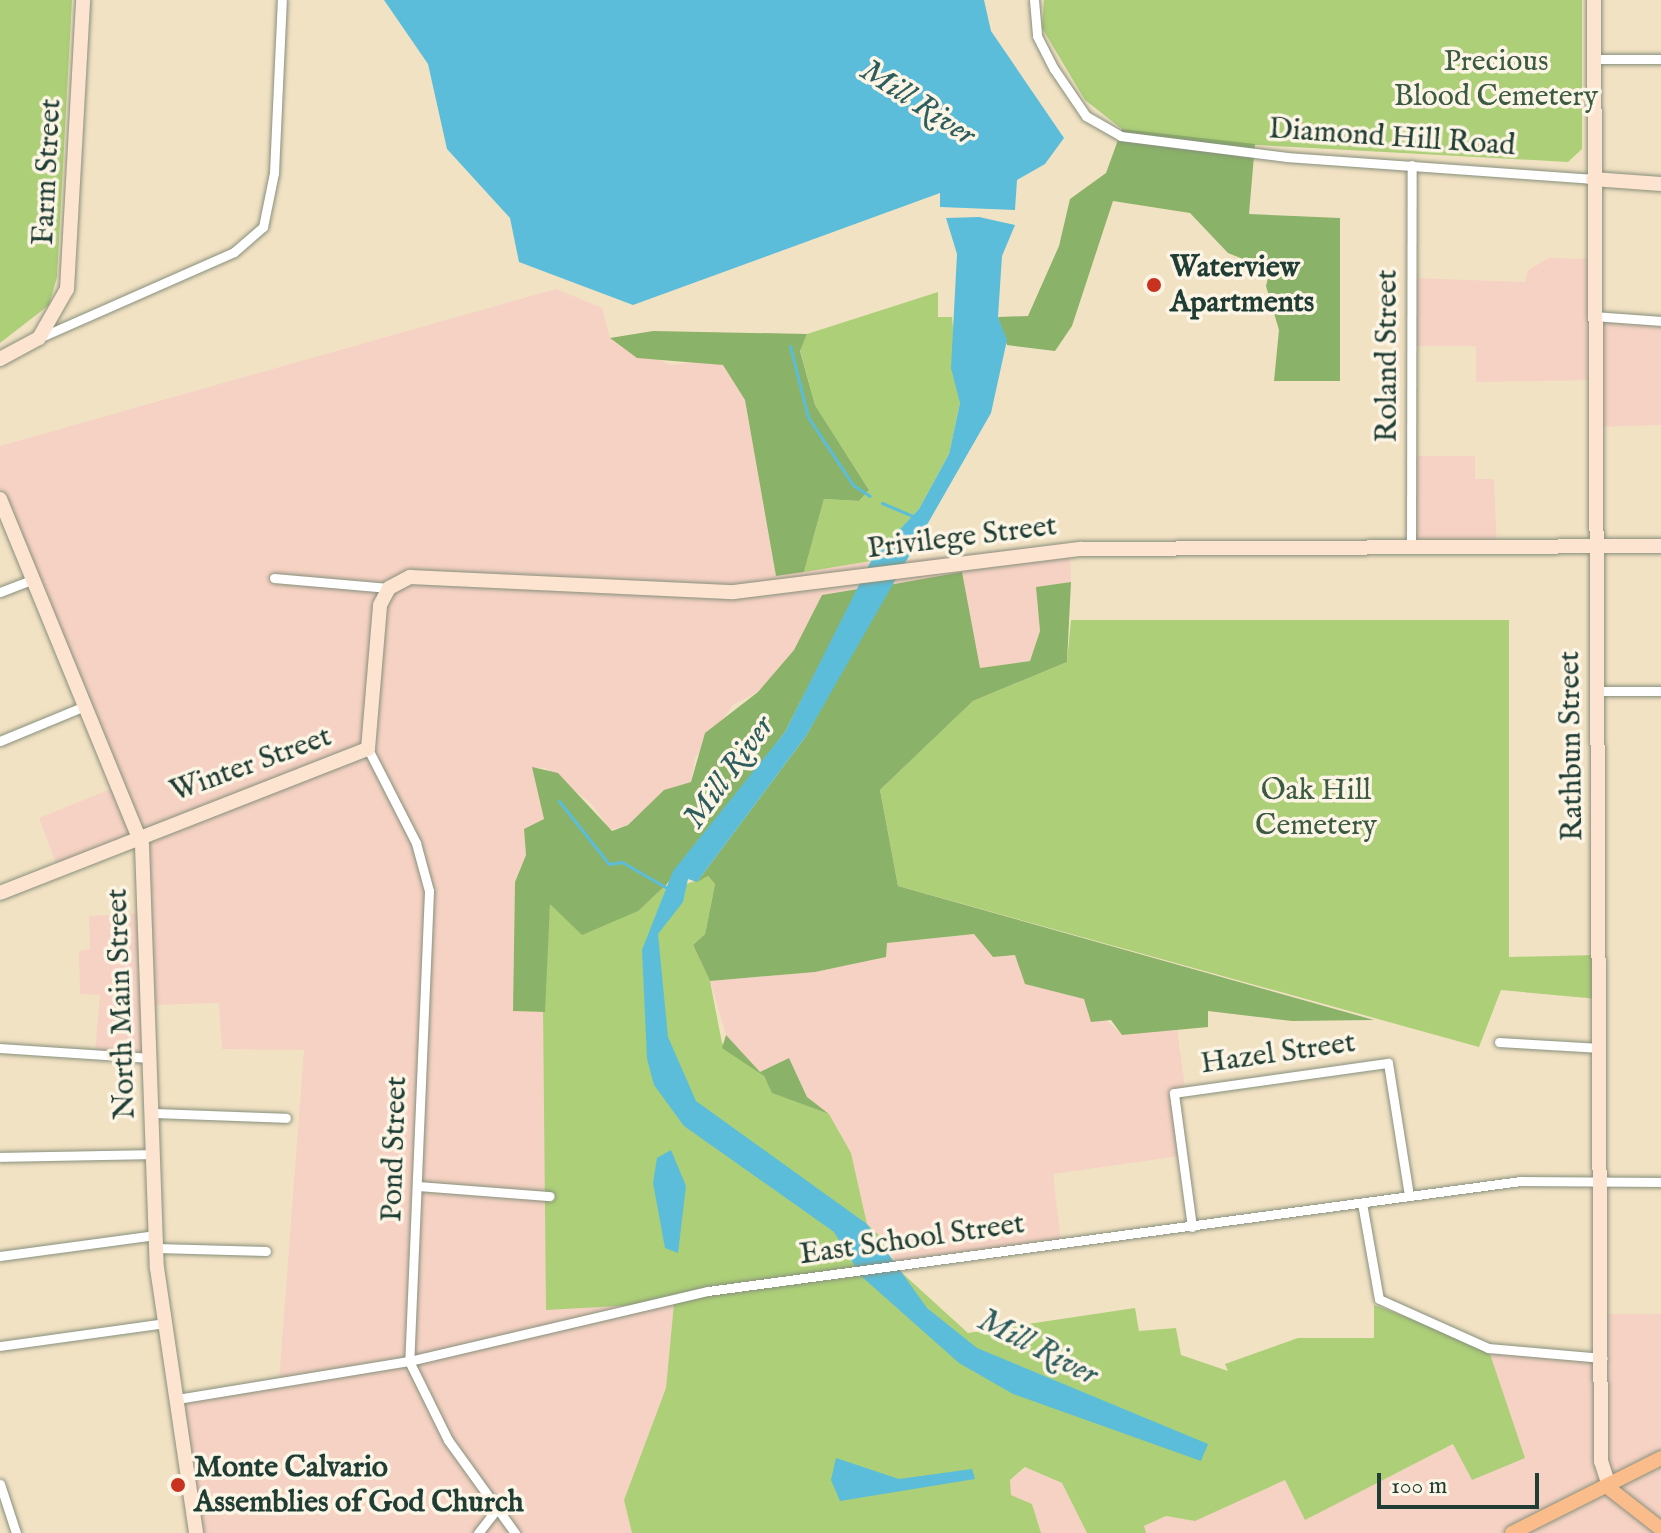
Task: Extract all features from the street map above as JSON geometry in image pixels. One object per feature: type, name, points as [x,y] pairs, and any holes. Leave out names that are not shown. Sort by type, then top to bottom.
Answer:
[{"type":"main road","name":"Farm Street","points":[[39,338],[61,309],[69,277],[83,0]]},
{"type":"main road","name":"Rathbun Street","points":[[1594,0],[1595,546],[1603,1358],[1601,1461],[1610,1489]]},
{"type":"main road","name":"Diamond Hill Road","points":[[1593,179],[1661,184]]},
{"type":"main road","points":[[0,359],[39,338]]},
{"type":"main road","name":"North Main Street","points":[[0,499],[140,834],[156,1242],[196,1533]]},
{"type":"main road","name":"Privilege Street","points":[[389,588],[410,577],[734,592],[1081,549],[1661,546]]},
{"type":"main road","name":"Winter Street","points":[[0,893],[140,834],[368,749],[380,605],[389,588]]},
{"type":"main road","points":[[1512,1533],[1610,1489],[1661,1458]]},
{"type":"main road","points":[[1610,1489],[1661,1529]]},
{"type":"street","points":[[39,338],[234,252],[263,227],[274,173],[282,0]]},
{"type":"street","name":"Diamond Hill Road","points":[[1034,0],[1037,36],[1054,69],[1086,116],[1121,136],[1412,165],[1593,179]]},
{"type":"street","points":[[1594,59],[1661,59]]},
{"type":"street","name":"Roland Street","points":[[1411,548],[1412,165]]},
{"type":"street","points":[[1594,316],[1661,321]]},
{"type":"street","name":"Privilege Street","points":[[274,578],[389,588]]},
{"type":"street","points":[[0,592],[34,579]]},
{"type":"street","points":[[1597,691],[1661,691]]},
{"type":"street","points":[[0,741],[85,706]]},
{"type":"street","name":"Pond Street","points":[[368,749],[416,843],[429,891],[419,1186],[409,1361],[448,1440],[515,1533]]},
{"type":"street","points":[[1499,1042],[1600,1048]]},
{"type":"street","points":[[0,1048],[150,1058]]},
{"type":"street","name":"Hazel Street","points":[[1192,1227],[1174,1093],[1388,1063],[1409,1195]]},
{"type":"street","points":[[152,1113],[286,1118]]},
{"type":"street","points":[[0,1157],[153,1154]]},
{"type":"street","name":"East School Street","points":[[177,1399],[409,1361],[624,1307],[902,1265],[1521,1181],[1661,1182]]},
{"type":"street","points":[[419,1186],[550,1196]]},
{"type":"street","points":[[1362,1203],[1379,1299],[1488,1348],[1603,1358]]},
{"type":"street","points":[[0,1256],[156,1242],[266,1251]]},
{"type":"street","points":[[0,1346],[166,1323]]},
{"type":"street","points":[[0,1484],[16,1533]]},
{"type":"street","points":[[478,1533],[496,1510]]},
{"type":"shaded area","points":[[1549,258],[1596,259],[1594,313],[1661,319],[1661,425],[1597,427],[1594,380],[1476,382],[1476,346],[1412,346],[1413,278],[1525,282],[1528,270]]},
{"type":"shaded area","points":[[556,289],[602,308],[610,338],[671,365],[709,360],[723,365],[745,400],[776,576],[871,561],[858,589],[822,595],[794,650],[758,692],[733,705],[695,758],[691,782],[664,790],[628,825],[610,830],[592,804],[545,768],[533,768],[544,820],[524,829],[526,855],[515,882],[513,1011],[545,1012],[546,1309],[674,1303],[666,1388],[624,1500],[632,1533],[195,1533],[175,1398],[279,1381],[304,1050],[222,1049],[219,1003],[149,1005],[152,1056],[95,1052],[100,995],[80,994],[79,951],[90,949],[89,916],[144,913],[144,838],[59,871],[39,818],[116,787],[0,496],[0,446]]},
{"type":"shaded area","points":[[1411,456],[1475,456],[1475,479],[1494,479],[1497,550],[1410,550]]},
{"type":"shaded area","points":[[1070,543],[1071,582],[1036,587],[1040,631],[1030,661],[979,668],[962,573],[889,585],[908,560]]},
{"type":"shaded area","points":[[975,934],[993,957],[1015,955],[1026,984],[1085,999],[1122,1035],[1177,1028],[1186,1096],[1174,1098],[1180,1156],[1053,1174],[1061,1242],[897,1262],[867,1224],[851,1153],[829,1114],[807,1097],[789,1058],[760,1072],[748,1066],[726,1035],[710,981],[815,972],[886,957],[887,943]]},
{"type":"shaded area","points":[[1604,1314],[1661,1314],[1661,1533],[1146,1533],[1144,1526],[1166,1516],[1195,1521],[1286,1479],[1305,1519],[1454,1444],[1472,1480],[1488,1348],[1602,1356]]},
{"type":"shaded area","points":[[1026,1467],[1062,1483],[1087,1533],[1041,1533],[1032,1504],[1011,1496],[1010,1480]]},
{"type":"green space","points":[[0,0],[72,0],[57,277],[49,305],[0,343]]},
{"type":"green space","name":"Precious Blood Cemetery","points":[[1044,0],[1582,0],[1582,149],[1568,162],[1203,142],[1122,129],[1085,100],[1042,28]]},
{"type":"green space","points":[[1122,129],[1255,144],[1249,214],[1340,218],[1340,381],[1274,381],[1279,330],[1266,286],[1270,270],[1228,253],[1190,213],[1113,201],[1072,326],[1055,351],[1007,345],[998,317],[1028,316],[1059,246],[1070,199],[1106,173]]},
{"type":"green space","points":[[938,292],[938,317],[952,317],[960,403],[949,454],[919,509],[871,561],[804,572],[824,499],[859,501],[869,490],[815,405],[800,350],[807,334]]},
{"type":"green space","points":[[653,331],[807,334],[800,351],[815,405],[869,490],[859,501],[824,499],[804,572],[776,576],[745,400],[723,365],[637,358],[610,338]]},
{"type":"green space","points":[[962,572],[980,668],[1030,661],[1040,631],[1036,587],[1071,582],[1067,662],[973,701],[880,790],[898,886],[1374,1020],[1292,1021],[1208,1011],[1208,1027],[1122,1035],[1111,1020],[1091,1022],[1084,999],[1025,984],[1015,955],[993,957],[974,934],[887,943],[886,957],[815,972],[710,981],[693,945],[705,934],[715,884],[708,876],[697,882],[806,736],[889,585]]},
{"type":"green space","points":[[858,589],[785,732],[667,884],[638,911],[582,935],[550,904],[545,1012],[513,1011],[515,882],[526,855],[524,829],[544,819],[532,767],[558,773],[612,831],[628,825],[664,790],[691,782],[705,733],[758,692],[794,650],[822,595]]},
{"type":"green space","name":"Oak Hill Cemetery","points":[[1071,620],[1509,620],[1509,957],[1596,955],[1598,999],[1501,990],[1479,1047],[898,886],[880,790],[973,701],[1067,662]]},
{"type":"green space","points":[[708,876],[715,884],[705,934],[693,945],[710,981],[722,1043],[764,1076],[773,1093],[829,1114],[851,1153],[867,1224],[894,1249],[848,1256],[901,1272],[968,1333],[1135,1308],[1139,1331],[1176,1328],[1181,1355],[1228,1371],[1225,1364],[1298,1338],[1374,1338],[1374,1305],[1488,1348],[1525,1458],[1472,1480],[1453,1444],[1305,1520],[1285,1480],[1195,1521],[1166,1516],[1144,1526],[1146,1533],[1087,1533],[1062,1483],[1025,1467],[1010,1480],[1011,1495],[1032,1504],[1041,1533],[632,1533],[624,1500],[666,1388],[674,1303],[546,1310],[543,1005],[550,903],[644,905],[667,884],[665,892]]},
{"type":"green space","points":[[726,1035],[760,1072],[789,1058],[807,1097],[829,1114],[772,1093],[764,1076],[722,1048]]},
{"type":"water","name":"Mill River","points":[[384,0],[984,0],[991,31],[1064,138],[1045,164],[1017,180],[1015,210],[940,207],[940,193],[633,305],[519,262],[510,218],[447,149],[428,64]]},
{"type":"water","points":[[979,217],[1015,225],[1002,256],[998,317],[1007,340],[991,413],[806,736],[697,882],[688,879],[683,902],[658,934],[668,1037],[696,1101],[867,1224],[927,1308],[977,1348],[1208,1444],[1201,1461],[1013,1394],[959,1363],[861,1276],[834,1232],[684,1126],[654,1085],[647,1059],[642,950],[673,871],[785,732],[872,559],[919,509],[949,454],[960,403],[951,368],[957,254],[946,218]]},
{"type":"water","points":[[671,1150],[686,1186],[678,1253],[665,1248],[653,1183],[657,1158]]},
{"type":"water","points":[[836,1458],[899,1479],[972,1469],[975,1479],[840,1501],[831,1480]]},
{"type":"waterway","points":[[790,346],[808,417],[853,485],[870,496]]},
{"type":"waterway","points":[[882,503],[915,517]]},
{"type":"waterway","points":[[559,801],[609,864],[622,862],[667,888]]},
{"type":"place","name":"Waterview Apartments","points":[[1154,285]]},
{"type":"place","name":"Monte Calvario Assemblies of God Church","points":[[178,1485]]}]
